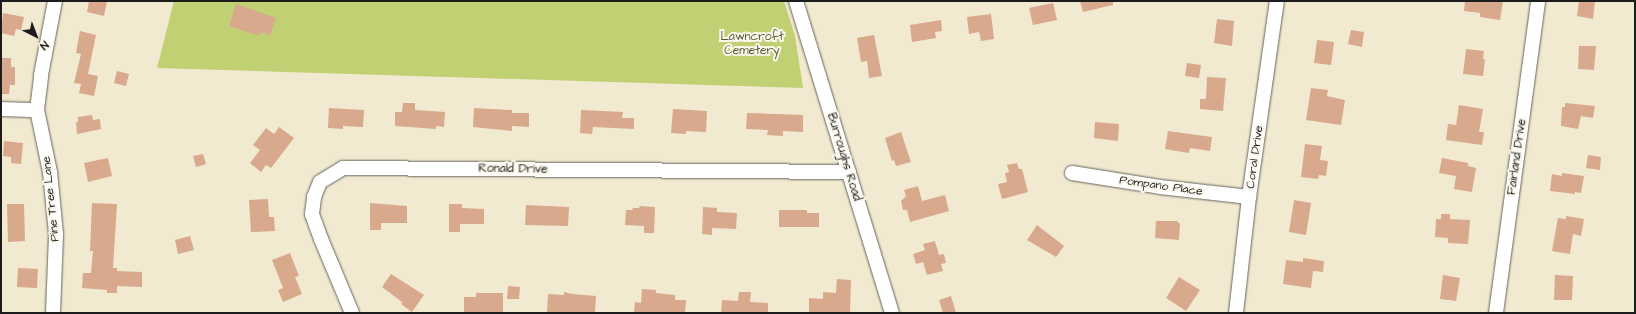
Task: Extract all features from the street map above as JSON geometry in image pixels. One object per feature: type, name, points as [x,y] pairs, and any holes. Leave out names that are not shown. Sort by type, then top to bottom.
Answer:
[{"type":"street","name":"Pine Tree Lane","points":[[53,313],[56,234],[50,172],[38,110],[41,75],[56,1]]},
{"type":"street","name":"Burroughs Road","points":[[796,1],[892,313]]},
{"type":"street","name":"Coral Drive","points":[[1236,313],[1249,198],[1277,1]]},
{"type":"street","name":"Fairland Drive","points":[[1496,313],[1538,1]]},
{"type":"street","points":[[1,109],[38,110]]},
{"type":"street","name":"Ronald Drive","points":[[352,313],[312,214],[314,197],[320,182],[343,168],[849,172]]},
{"type":"street","name":"Pompano Place","points":[[1072,173],[1160,187],[1249,198]]},
{"type":"green space","name":"Lawncroft Cemetery","points":[[174,1],[784,1],[795,36],[803,88],[157,68]]},
{"type":"building","points":[[89,1],[107,1],[104,16],[87,12]]},
{"type":"building","points":[[1080,1],[1113,1],[1113,5],[1083,12]]},
{"type":"building","points":[[1465,1],[1503,1],[1500,20],[1480,17],[1480,13],[1464,11]]},
{"type":"building","points":[[1579,1],[1595,1],[1593,19],[1577,16]]},
{"type":"building","points":[[1053,3],[1057,20],[1033,25],[1029,8]]},
{"type":"building","points":[[236,4],[276,18],[270,35],[260,32],[259,36],[229,26]]},
{"type":"building","points":[[3,13],[24,17],[21,30],[16,29],[14,36],[1,33]]},
{"type":"building","points":[[991,14],[994,39],[981,41],[979,32],[969,34],[967,17]]},
{"type":"building","points":[[1217,19],[1234,21],[1232,46],[1214,43]]},
{"type":"building","points":[[941,20],[942,31],[935,32],[936,38],[912,42],[910,25]]},
{"type":"building","points":[[1351,30],[1364,32],[1362,47],[1348,44]]},
{"type":"building","points":[[80,31],[96,35],[88,74],[98,76],[94,96],[79,93],[81,84],[74,83],[81,54],[76,53]]},
{"type":"building","points":[[874,35],[882,76],[869,78],[867,61],[861,62],[857,38]]},
{"type":"building","points":[[1317,40],[1334,42],[1331,65],[1314,63]]},
{"type":"building","points":[[1579,46],[1596,46],[1594,70],[1578,69]]},
{"type":"building","points":[[1466,49],[1484,51],[1483,59],[1485,59],[1483,76],[1463,74]]},
{"type":"building","points":[[1,58],[11,58],[11,67],[15,67],[15,85],[10,85],[9,94],[1,94]]},
{"type":"building","points":[[1187,63],[1201,65],[1199,78],[1185,76]]},
{"type":"building","points":[[117,71],[129,74],[126,86],[114,83]]},
{"type":"building","points":[[1207,77],[1226,78],[1223,111],[1200,109],[1200,99],[1206,99]]},
{"type":"building","points":[[1311,88],[1328,90],[1327,96],[1345,100],[1341,125],[1306,120]]},
{"type":"building","points":[[403,103],[415,103],[415,110],[445,112],[444,127],[436,126],[436,129],[395,126],[395,112],[402,112]]},
{"type":"building","points":[[1565,103],[1595,106],[1593,118],[1581,116],[1578,129],[1561,126],[1562,107],[1565,107]]},
{"type":"building","points":[[1459,105],[1483,109],[1479,132],[1484,132],[1482,145],[1446,140],[1448,124],[1456,125]]},
{"type":"building","points":[[329,108],[364,110],[363,127],[343,126],[343,129],[328,128]]},
{"type":"building","points":[[474,108],[512,110],[512,113],[529,113],[529,127],[512,126],[512,131],[473,127]]},
{"type":"building","points":[[673,109],[707,111],[706,132],[686,131],[686,134],[671,133]]},
{"type":"building","points":[[581,110],[623,112],[622,118],[634,118],[634,129],[593,127],[592,134],[580,133]]},
{"type":"building","points":[[747,113],[803,115],[803,132],[783,131],[783,136],[767,135],[768,130],[746,129]]},
{"type":"building","points":[[92,115],[93,120],[100,119],[101,129],[77,134],[76,122],[78,122],[78,117]]},
{"type":"building","points":[[1095,122],[1119,124],[1118,141],[1094,138]]},
{"type":"building","points":[[279,127],[294,138],[271,168],[266,165],[261,172],[250,163],[260,150],[253,145],[266,128],[274,134]]},
{"type":"building","points":[[1168,131],[1212,137],[1210,151],[1190,148],[1189,153],[1165,149]]},
{"type":"building","points":[[901,132],[911,162],[896,166],[894,160],[892,161],[885,138]]},
{"type":"building","points":[[4,141],[23,143],[21,164],[11,163],[11,157],[3,156]]},
{"type":"building","points":[[1305,144],[1322,146],[1320,160],[1328,161],[1326,176],[1319,175],[1318,179],[1301,177]]},
{"type":"building","points":[[203,154],[206,164],[196,167],[193,156]]},
{"type":"building","points":[[1588,155],[1601,157],[1600,170],[1586,168]]},
{"type":"building","points":[[108,158],[112,176],[88,182],[84,163]]},
{"type":"building","points":[[1442,158],[1468,163],[1468,166],[1476,168],[1472,192],[1454,189],[1456,176],[1439,173]]},
{"type":"building","points":[[1017,163],[1019,169],[1022,169],[1028,192],[1002,199],[998,184],[1007,182],[1005,173],[1009,172],[1007,165]]},
{"type":"building","points":[[1562,173],[1584,176],[1581,193],[1575,192],[1575,194],[1550,191],[1552,174],[1562,176]]},
{"type":"building","points":[[918,186],[922,201],[945,195],[949,211],[910,222],[907,210],[903,210],[901,201],[906,196],[904,190]]},
{"type":"building","points":[[268,199],[269,217],[274,217],[275,231],[251,232],[249,200]]},
{"type":"building","points":[[1294,200],[1311,203],[1306,235],[1289,232]]},
{"type":"building","points":[[92,203],[117,204],[113,268],[117,268],[117,271],[142,272],[142,287],[117,286],[117,293],[107,293],[107,290],[82,288],[83,273],[91,273],[93,251],[90,251]]},
{"type":"building","points":[[370,203],[407,206],[407,223],[381,223],[381,230],[370,230]]},
{"type":"building","points":[[7,204],[24,204],[25,241],[8,242]]},
{"type":"building","points":[[449,204],[462,204],[462,208],[484,209],[484,224],[460,224],[460,232],[449,232]]},
{"type":"building","points":[[526,205],[569,207],[568,226],[525,225]]},
{"type":"building","points":[[640,206],[655,207],[654,233],[644,233],[644,226],[625,225],[626,210],[639,208]]},
{"type":"building","points":[[703,207],[717,208],[717,212],[737,213],[736,229],[712,228],[712,235],[702,234]]},
{"type":"building","points":[[779,210],[807,210],[807,213],[819,213],[819,227],[779,227]]},
{"type":"building","points":[[1441,214],[1450,214],[1450,219],[1470,220],[1468,244],[1448,243],[1448,238],[1435,237],[1436,219],[1441,219]]},
{"type":"building","points":[[1566,216],[1584,219],[1581,236],[1573,234],[1570,254],[1552,251],[1558,218],[1566,219]]},
{"type":"building","points":[[1156,221],[1177,221],[1180,224],[1179,240],[1155,238]]},
{"type":"building","points":[[1037,225],[1064,246],[1056,257],[1027,240]]},
{"type":"building","points":[[190,236],[194,250],[178,254],[175,240]]},
{"type":"building","points":[[935,241],[939,255],[944,254],[946,263],[941,264],[943,271],[927,275],[923,262],[916,264],[913,254],[925,250],[923,244]]},
{"type":"building","points":[[290,253],[299,276],[295,277],[302,294],[283,302],[278,290],[283,288],[272,260]]},
{"type":"building","points":[[1303,258],[1324,261],[1323,272],[1313,271],[1311,288],[1283,284],[1286,260],[1303,262]]},
{"type":"building","points":[[18,268],[38,269],[37,288],[17,287]]},
{"type":"building","points":[[391,274],[424,295],[412,312],[401,304],[402,302],[382,287]]},
{"type":"building","points":[[1443,275],[1460,278],[1456,301],[1440,299]]},
{"type":"building","points":[[1555,275],[1573,276],[1572,300],[1554,300]]},
{"type":"building","points":[[1179,277],[1200,290],[1186,311],[1166,298]]},
{"type":"building","points":[[837,279],[851,280],[850,313],[809,313],[809,298],[823,299],[823,292],[836,293]]},
{"type":"building","points":[[508,286],[520,287],[519,299],[507,299]]},
{"type":"building","points":[[642,289],[656,290],[656,293],[675,295],[675,300],[686,300],[685,313],[634,313],[635,302],[641,303]]},
{"type":"building","points":[[564,292],[596,296],[595,313],[547,313],[548,294],[564,295]]},
{"type":"building","points":[[739,292],[751,292],[750,302],[768,303],[768,313],[721,313],[722,300],[738,301]]},
{"type":"building","points":[[476,293],[503,293],[503,313],[464,313],[464,297],[476,297]]},
{"type":"building","points":[[951,296],[956,313],[943,313],[939,300]]}]
